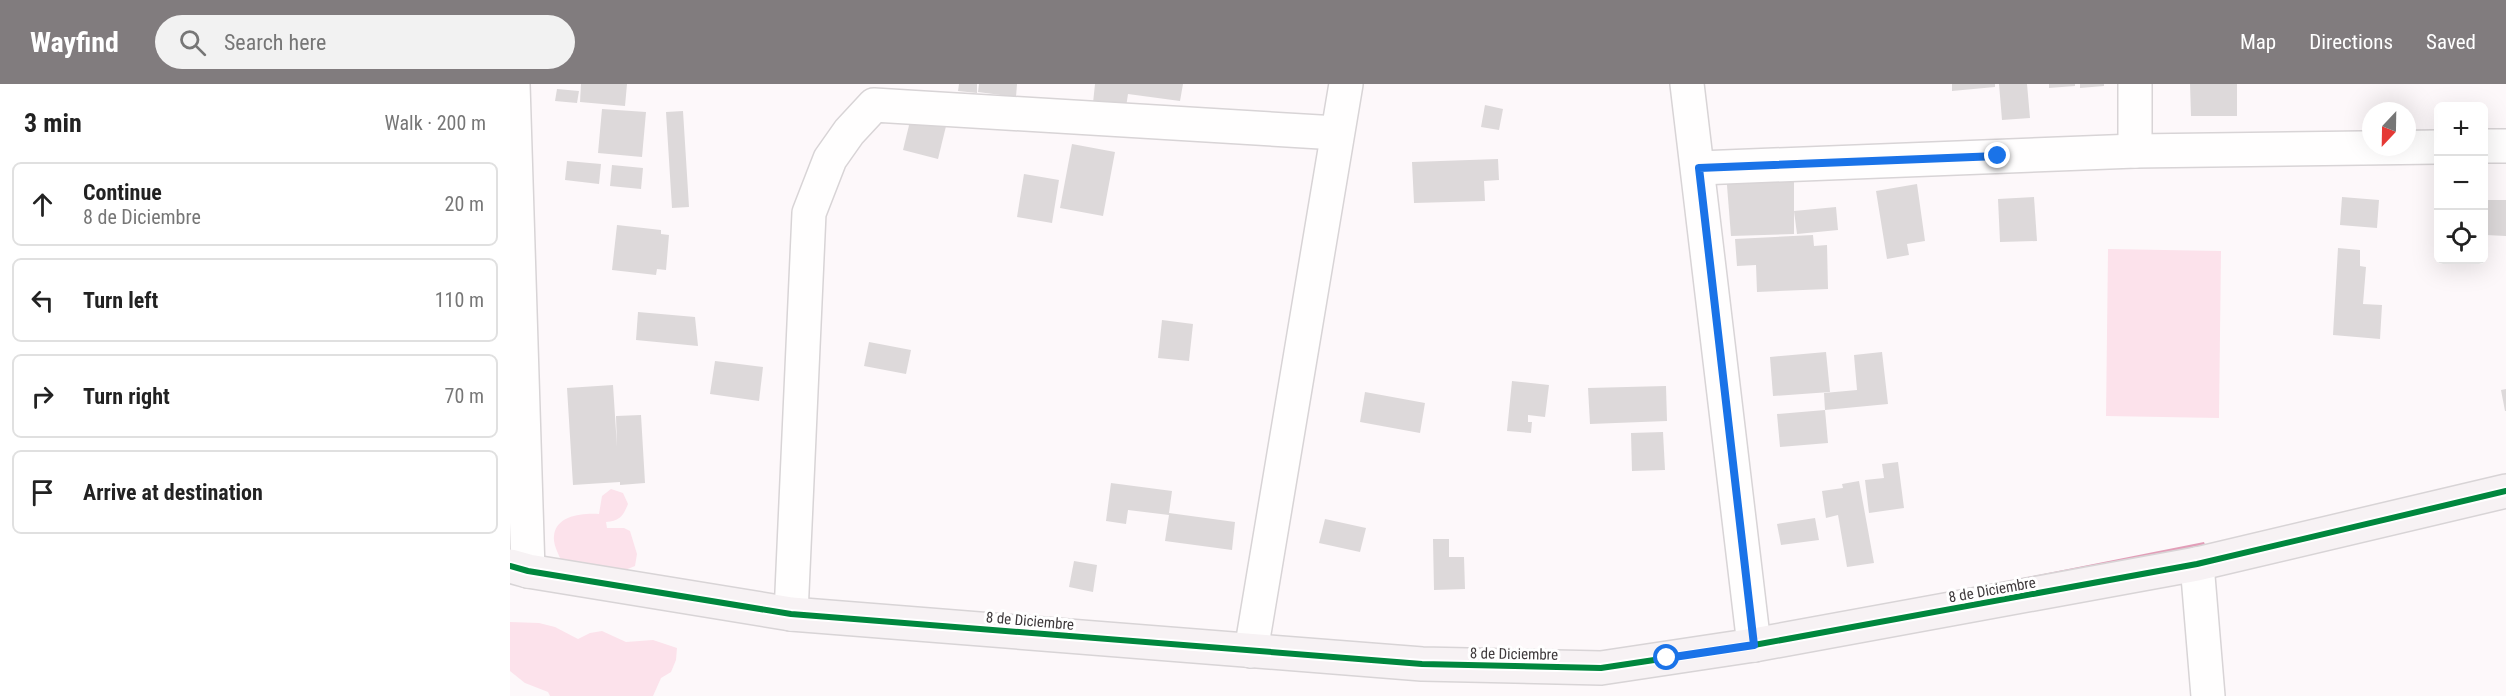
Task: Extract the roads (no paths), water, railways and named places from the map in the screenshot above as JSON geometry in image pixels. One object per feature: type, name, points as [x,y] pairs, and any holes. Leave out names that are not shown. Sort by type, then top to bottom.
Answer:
[{"type":"street","points":[[513,84],[519,569]]},
{"type":"street","points":[[1251,651],[1347,84]]},
{"type":"street","points":[[1687,84],[1699,168],[1754,645]]},
{"type":"street","points":[[2135,84],[2135,151]]},
{"type":"street","points":[[791,614],[809,213],[830,159],[849,132],[874,105],[1337,133]]},
{"type":"street","points":[[2488,146],[2506,146]]},
{"type":"street","points":[[1699,168],[2135,151],[2434,147]]},
{"type":"street","name":"8 de Diciembre","points":[[519,569],[791,614],[1422,664],[1602,668],[1754,645],[2197,564],[2506,491]]},
{"type":"street","points":[[2197,564],[2208,696]]}]
